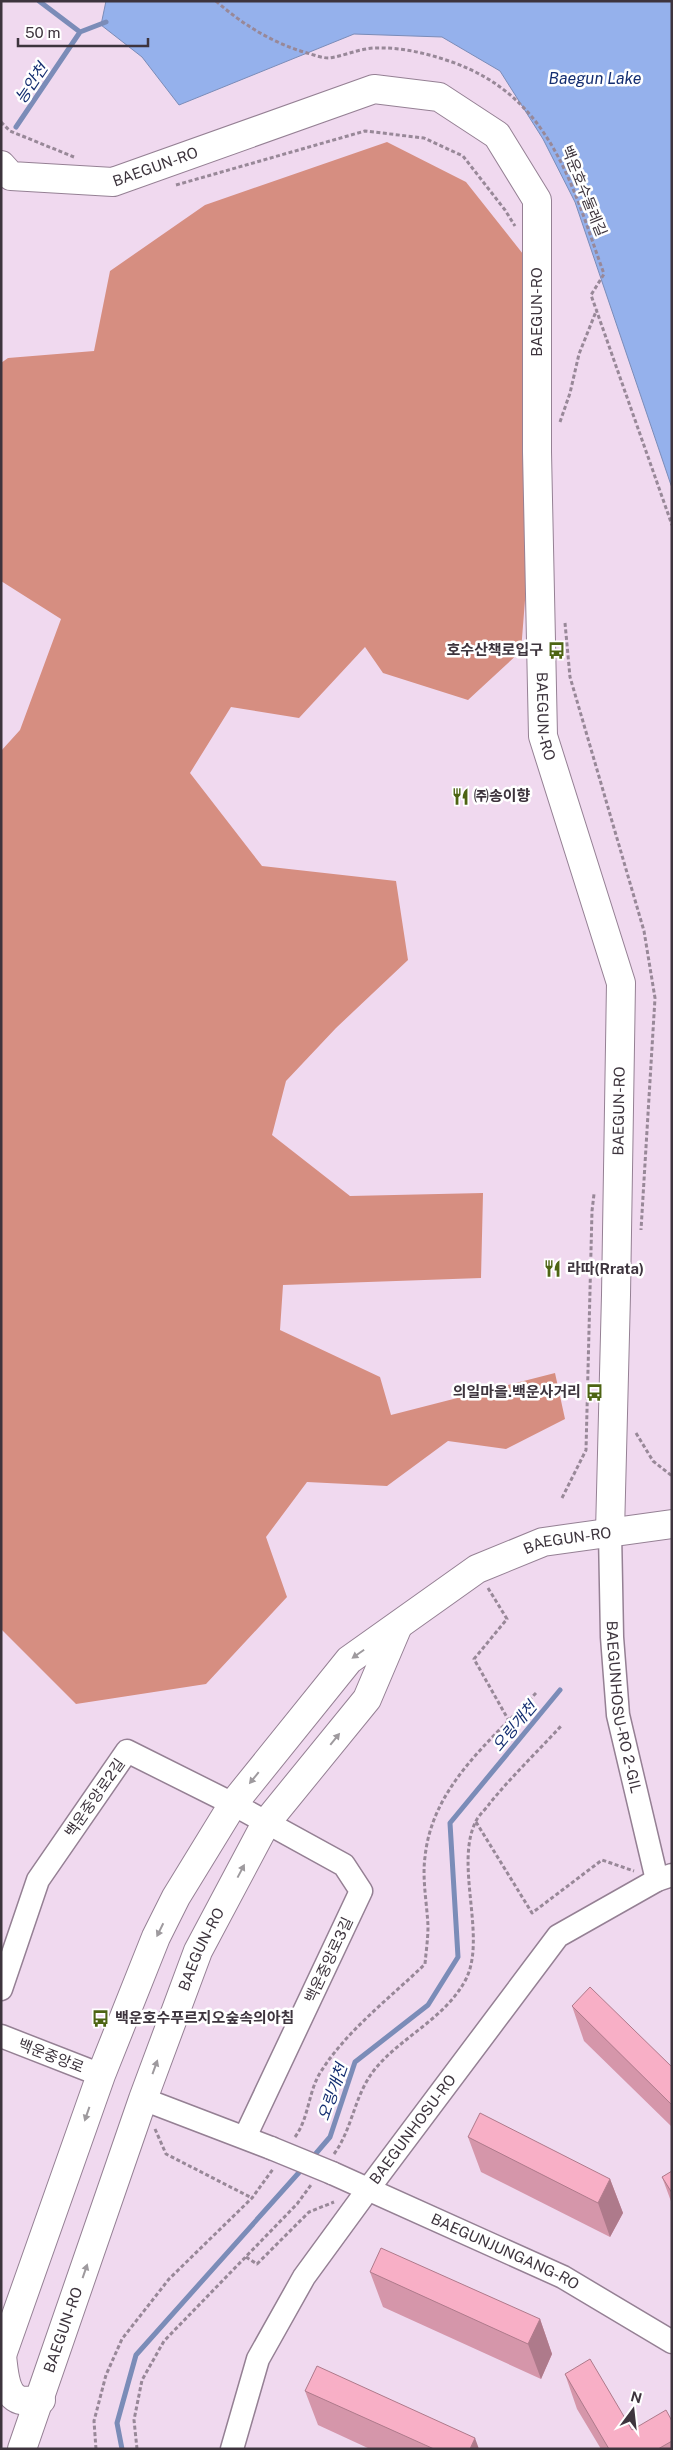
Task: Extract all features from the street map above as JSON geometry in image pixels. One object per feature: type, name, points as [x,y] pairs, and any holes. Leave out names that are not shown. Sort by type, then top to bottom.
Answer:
[{"type":"main road","name":"BAEGUN-RO","points":[[1,165],[12,176],[113,182],[374,89],[439,97],[497,135],[537,200],[537,452],[543,736],[621,983],[610,1532],[543,1542],[477,1569],[349,1660],[233,1804],[176,1897],[156,1937],[101,2075],[2,2357]]},
{"type":"main road","points":[[610,1532],[672,1524]]},
{"type":"main road","name":"BAEGUN-RO","points":[[22,2449],[41,2400],[143,2100],[198,1951],[266,1823],[367,1700],[398,1626]]},
{"type":"main road","points":[[176,1897],[198,1880],[208,1881],[215,1889],[218,1913]]},
{"type":"main road","points":[[2,2357],[7,2386],[14,2396],[21,2400],[41,2400]]},
{"type":"street","name":"BAEGUNHOSU-RO 2-GIL","points":[[610,1532],[612,1637],[618,1715],[664,1878]]},
{"type":"street","name":"백운중앙로2길","points":[[1,1989],[38,1880],[127,1751],[233,1804],[266,1823]]},
{"type":"street","name":"백운중앙로3길","points":[[245,2137],[361,1891],[344,1865],[266,1823]]},
{"type":"street","name":"BAEGUNHOSU-RO","points":[[232,2449],[258,2359],[304,2277],[558,1936],[664,1878]]},
{"type":"street","name":"백운중앙로","points":[[1,2036],[101,2075]]},
{"type":"street","points":[[143,2100],[245,2137],[279,2153]]},
{"type":"street","name":"BAEGUNJUNGANG-RO","points":[[279,2153],[369,2188],[562,2277],[672,2342]]},
{"type":"path","name":"백운호수둘레길","points":[[216,1],[240,22],[276,42],[298,50],[330,58],[375,48],[417,50],[457,64],[500,86],[538,123],[559,155],[604,274],[591,295],[672,525]]},
{"type":"path","points":[[1,122],[10,131],[75,157]]},
{"type":"path","points":[[174,185],[365,131],[424,138],[463,156],[505,210],[519,234]]},
{"type":"path","points":[[557,410],[558,429],[570,393],[579,354],[597,310]]},
{"type":"path","points":[[564,620],[570,677],[644,931],[655,998],[640,1239]]},
{"type":"path","points":[[562,1498],[586,1450],[594,1191]]},
{"type":"path","points":[[636,1425],[636,1434],[653,1461],[672,1476]]},
{"type":"path","points":[[477,1569],[507,1619],[474,1659],[509,1721]]},
{"type":"path","points":[[96,2449],[94,2421],[106,2374],[122,2339],[169,2279],[252,2198],[279,2153],[302,2128],[308,2100],[319,2076],[334,2051],[425,1964],[428,1930],[424,1858],[432,1819],[442,1799],[465,1767],[536,1693]]},
{"type":"path","points":[[137,2449],[134,2420],[142,2380],[164,2341],[297,2204],[325,2171],[342,2143],[361,2089],[376,2067],[447,2006],[466,1978],[472,1951],[468,1853],[476,1822],[499,1792],[562,1725]]},
{"type":"path","points":[[476,1822],[532,1913],[602,1860],[664,1878]]},
{"type":"path","points":[[143,2100],[166,2154],[252,2198]]},
{"type":"path","points":[[246,2256],[257,2264],[309,2212],[335,2202]]},
{"type":"shaded area","points":[[387,142],[466,182],[523,254],[533,499],[521,651],[468,700],[383,673],[365,647],[299,718],[231,707],[190,773],[262,866],[396,881],[408,960],[336,1028],[286,1081],[272,1135],[350,1196],[483,1193],[481,1278],[283,1285],[280,1330],[380,1377],[391,1415],[555,1373],[565,1419],[506,1449],[448,1441],[387,1486],[307,1482],[266,1537],[287,1597],[206,1684],[76,1704],[1,1629],[1,751],[20,730],[61,619],[1,581],[1,363],[8,358],[94,351],[110,271],[205,205]]},
{"type":"water","name":"Baegun Lake","points":[[106,1],[672,1],[672,488],[575,202],[543,139],[500,71],[442,37],[354,34],[179,105],[142,57],[101,25]]},
{"type":"building","points":[[590,1987],[672,2067],[672,2105],[572,2006]]},
{"type":"building","points":[[480,2113],[610,2179],[598,2203],[468,2137]]},
{"type":"building","points":[[672,2171],[672,2193],[662,2177]]},
{"type":"building","points":[[381,2248],[540,2319],[528,2344],[370,2272]]},
{"type":"building","points":[[590,2359],[632,2430],[666,2410],[672,2421],[672,2441],[658,2449],[609,2449],[565,2374]]},
{"type":"building","points":[[317,2366],[475,2438],[470,2449],[434,2449],[305,2391]]},
{"type":"waterway","points":[[39,1],[80,32]]},
{"type":"waterway","name":"능안천","points":[[16,127],[80,32],[106,22]]},
{"type":"waterway","name":"오링개천","points":[[312,2158],[330,2137],[355,2062],[428,2005],[458,1957],[450,1823],[560,1690]]},
{"type":"waterway","name":"오링개천","points":[[122,2449],[117,2423],[136,2355],[303,2168]]},
{"type":"place","name":"호수산책로입구","points":[[557,650]]},
{"type":"place","name":"㈜송이향","points":[[460,796]]},
{"type":"place","name":"라따(Rrata)","points":[[553,1269]]},
{"type":"place","name":"의일마을.백운사거리","points":[[595,1392]]},
{"type":"place","name":"백운호수푸르지오숲속의아침","points":[[101,2018]]}]
